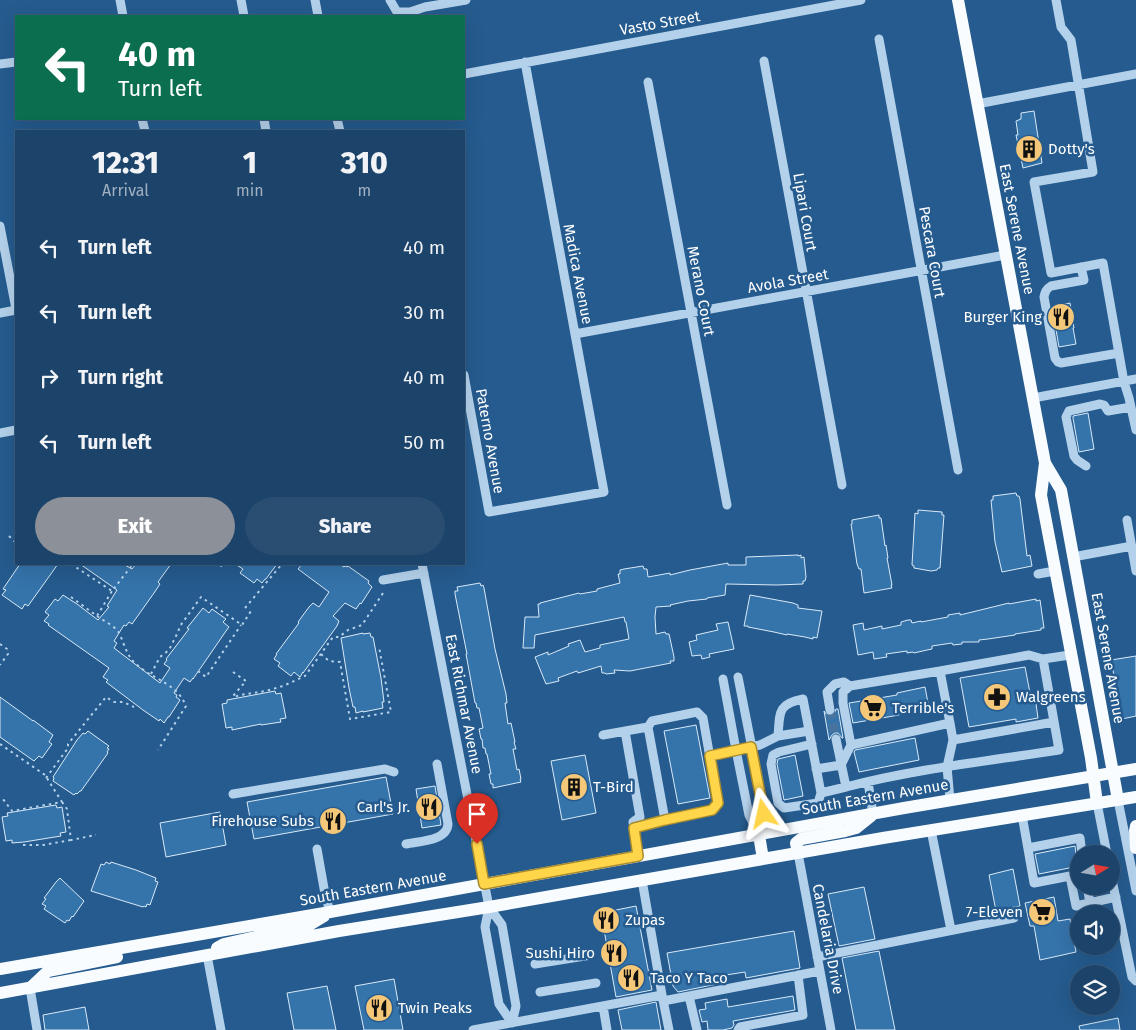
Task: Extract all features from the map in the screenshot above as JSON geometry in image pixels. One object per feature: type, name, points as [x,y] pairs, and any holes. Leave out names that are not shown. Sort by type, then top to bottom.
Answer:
[{"type":"main road","name":"East Serene Avenue","points":[[958,0],[1045,463],[1041,495],[1091,758],[1097,802]]},
{"type":"main road","name":"East Serene Avenue","points":[[1045,463],[1061,490],[1118,800]]},
{"type":"main road","name":"South Eastern Avenue","points":[[0,969],[330,912],[950,800],[1094,782],[1113,772],[1136,769]]},
{"type":"main road","points":[[0,993],[339,931],[489,908],[931,830],[1136,797]]},
{"type":"main road","points":[[798,853],[796,843],[802,839],[856,828],[873,814]]},
{"type":"main road","points":[[1136,826],[1136,848]]},
{"type":"main road","points":[[759,835],[763,859]]},
{"type":"main road","points":[[207,955],[224,944],[309,926],[330,912]]},
{"type":"main road","points":[[30,988],[48,971],[130,954],[155,942]]},
{"type":"street","points":[[120,0],[123,15]]},
{"type":"street","points":[[241,0],[244,15]]},
{"type":"street","points":[[315,0],[318,15]]},
{"type":"street","points":[[390,0],[397,12],[410,12],[425,7],[466,0]]},
{"type":"street","name":"Vasto Street","points":[[465,74],[861,0]]},
{"type":"street","points":[[1056,0],[1061,27],[1071,40],[1094,172],[1034,182],[1051,273],[1103,263],[1124,382],[1136,430]]},
{"type":"street","name":"Pescara Court","points":[[878,40],[958,470]]},
{"type":"street","name":"Lipari Court","points":[[764,61],[842,485]]},
{"type":"street","points":[[0,64],[15,62]]},
{"type":"street","name":"Madica Avenue","points":[[489,512],[604,492],[525,62]]},
{"type":"street","points":[[977,104],[1136,74]]},
{"type":"street","name":"Merano Court","points":[[648,82],[727,506]]},
{"type":"street","points":[[0,226],[15,305]]},
{"type":"street","name":"Avola Street","points":[[575,334],[1005,255]]},
{"type":"street","points":[[1081,267],[1084,280],[1051,286],[1045,292],[1044,297],[1055,358],[1061,363],[1119,353]]},
{"type":"street","points":[[0,313],[15,310]]},
{"type":"street","name":"Paterno Avenue","points":[[465,380],[489,512]]},
{"type":"street","points":[[1033,398],[1136,380]]},
{"type":"street","points":[[1086,466],[1074,456],[1066,417],[1069,410],[1100,404],[1104,405],[1108,411],[1131,407]]},
{"type":"street","points":[[0,433],[15,430]]},
{"type":"street","points":[[1127,520],[1136,571]]},
{"type":"street","points":[[1073,557],[1132,546]]},
{"type":"street","points":[[383,580],[423,568]]},
{"type":"street","name":"East Richmar Avenue","points":[[423,568],[489,908]]},
{"type":"street","points":[[1038,574],[1055,571]]},
{"type":"street","points":[[841,765],[851,745],[843,703],[843,692],[850,686],[1029,655],[1043,659],[1070,655]]},
{"type":"street","points":[[821,793],[947,767],[1059,750],[1043,659]]},
{"type":"street","points":[[940,671],[953,740],[947,767],[950,800]]},
{"type":"street","points":[[738,677],[764,814],[759,835]]},
{"type":"street","points":[[724,679],[749,815],[759,835]]},
{"type":"street","points":[[830,710],[827,692],[835,684],[844,682],[850,686]]},
{"type":"street","points":[[778,736],[780,711],[786,704],[803,699],[812,744],[816,769],[821,793],[818,802],[784,808],[778,803],[771,764],[773,756],[779,752],[812,744]]},
{"type":"street","points":[[634,828],[712,810],[718,803],[703,718],[697,712],[652,721],[648,727],[665,820]]},
{"type":"street","points":[[953,740],[1054,722]]},
{"type":"street","points":[[851,745],[950,723]]},
{"type":"street","points":[[603,735],[648,727]]},
{"type":"street","points":[[625,731],[640,817],[633,822],[638,856]]},
{"type":"street","points":[[710,756],[760,745],[778,736],[809,731]]},
{"type":"street","points":[[836,739],[846,788]]},
{"type":"street","points":[[406,844],[437,838],[448,830],[438,764]]},
{"type":"street","points":[[816,769],[841,765]]},
{"type":"street","points":[[233,794],[385,769],[394,772]]},
{"type":"street","points":[[868,782],[873,814]]},
{"type":"street","name":"East Serene Avenue","points":[[1118,800],[1136,892]]},
{"type":"street","points":[[1097,802],[1105,845]]},
{"type":"street","points":[[1022,815],[1034,883],[1070,876],[1076,906],[1116,897],[1132,977],[1136,981]]},
{"type":"street","points":[[931,830],[951,930]]},
{"type":"street","points":[[1028,848],[1080,838],[1081,845]]},
{"type":"street","points":[[317,849],[330,912]]},
{"type":"street","name":"Candelaria Drive","points":[[798,853],[831,1030]]},
{"type":"street","points":[[642,880],[669,1030]]},
{"type":"street","points":[[1089,895],[1090,903]]},
{"type":"street","points":[[489,908],[502,925],[516,1006],[512,1023]]},
{"type":"street","points":[[489,908],[485,927],[498,1004],[512,1023]]},
{"type":"street","points":[[817,957],[1014,918]]},
{"type":"street","points":[[207,955],[221,1030]]},
{"type":"street","points":[[535,964],[591,955]]},
{"type":"street","points":[[473,1030],[603,1006],[689,996],[820,971]]},
{"type":"street","points":[[738,1030],[740,1027],[803,1015],[798,975]]},
{"type":"street","points":[[540,992],[596,983]]},
{"type":"street","points":[[30,988],[37,1030]]},
{"type":"street","points":[[689,996],[697,1030]]},
{"type":"street","points":[[603,1006],[607,1030]]},
{"type":"path","points":[[9,536],[15,541]]},
{"type":"path","points":[[73,565],[112,591]]},
{"type":"path","points":[[98,616],[112,591],[132,565]]},
{"type":"path","points":[[245,608],[281,565]]},
{"type":"path","points":[[233,672],[246,681],[233,696],[234,698],[240,695],[284,686],[305,676],[333,637],[339,637],[348,630],[362,625],[385,590]]},
{"type":"path","points":[[71,597],[120,633],[127,654],[136,665],[171,686],[184,699],[186,706],[158,750]]},
{"type":"path","points":[[151,674],[160,658],[169,650],[180,626],[201,597],[242,625],[242,623]]},
{"type":"path","points":[[198,671],[206,677],[250,612]]},
{"type":"path","points":[[0,644],[7,649],[8,654],[0,665]]},
{"type":"path","points":[[320,654],[329,661],[340,662],[350,719],[391,712],[379,647]]},
{"type":"path","points":[[46,778],[68,748],[68,744],[106,697],[114,702],[123,702],[134,707]]},
{"type":"path","points":[[0,744],[44,775],[67,809],[72,840]]},
{"type":"path","points":[[0,798],[3,799],[12,811],[62,802]]},
{"type":"path","points":[[23,845],[43,845],[96,835]]},
{"type":"building","name":"Dotty's","points":[[1034,111],[1042,163],[1023,168],[1016,135],[1018,135],[1016,121],[1021,119],[1021,113]]},
{"type":"building","name":"Burger King","points":[[1070,303],[1076,344],[1059,347],[1052,307]]},
{"type":"building","points":[[1088,413],[1094,449],[1079,452],[1073,416]]},
{"type":"building","points":[[1016,493],[1020,499],[1027,556],[1030,555],[1032,566],[1002,572],[995,542],[991,500],[993,500],[993,496]]},
{"type":"building","points":[[918,510],[942,512],[942,515],[944,515],[940,568],[937,570],[931,571],[914,568],[912,565],[915,513],[918,514]]},
{"type":"building","points":[[879,515],[886,545],[892,588],[864,593],[861,569],[859,569],[857,564],[851,524],[852,520]]},
{"type":"building","points":[[801,555],[801,558],[804,557],[806,577],[803,584],[726,584],[725,595],[688,601],[671,606],[656,607],[656,634],[665,632],[669,634],[674,657],[674,661],[670,661],[671,663],[630,671],[614,670],[615,673],[606,674],[602,673],[601,666],[578,673],[577,671],[558,678],[559,681],[546,684],[535,657],[548,652],[548,655],[580,640],[585,652],[600,648],[600,645],[629,639],[624,617],[535,635],[534,648],[523,648],[525,617],[539,617],[538,604],[579,593],[597,591],[597,589],[620,583],[618,574],[620,574],[620,570],[643,566],[644,569],[647,569],[648,577],[670,573],[670,575],[728,563],[728,565],[746,565],[746,557]]},
{"type":"building","points":[[19,565],[57,565],[28,606],[25,604],[22,609],[2,595],[6,590],[3,589]]},
{"type":"building","points":[[81,565],[125,565],[132,569],[135,565],[170,565],[158,582],[160,584],[132,624],[129,622],[126,626],[124,625],[114,641],[117,643],[114,648],[160,683],[170,668],[164,664],[166,659],[203,608],[209,613],[212,609],[226,619],[223,622],[229,627],[193,679],[190,682],[184,678],[174,693],[180,700],[164,723],[143,710],[106,682],[108,680],[103,677],[109,668],[44,621],[49,615],[45,612],[55,599],[58,601],[63,595],[98,620],[109,607],[107,606],[117,590]]},
{"type":"building","points":[[237,565],[276,565],[262,583],[257,579],[254,583],[240,573],[243,569]]},
{"type":"building","points":[[301,565],[348,566],[369,581],[368,583],[372,587],[356,609],[345,603],[333,616],[339,621],[337,626],[300,677],[294,672],[291,676],[278,666],[280,663],[274,659],[309,607],[313,603],[319,607],[329,592],[298,569]]},
{"type":"building","points":[[480,583],[484,588],[495,649],[506,694],[507,703],[505,703],[508,724],[511,723],[516,749],[513,749],[517,770],[519,769],[521,779],[521,782],[493,788],[489,774],[491,774],[487,754],[485,748],[483,748],[479,729],[483,728],[479,708],[477,708],[475,703],[455,594],[455,591],[458,591],[457,587]]},
{"type":"building","points":[[750,595],[793,603],[798,605],[798,608],[822,611],[817,638],[787,635],[744,626]]},
{"type":"building","points":[[1036,599],[1036,601],[1040,600],[1044,628],[1041,628],[1041,630],[979,640],[979,642],[932,646],[932,649],[914,653],[907,653],[907,651],[886,654],[887,657],[874,659],[873,652],[858,655],[853,625],[863,623],[864,630],[882,626],[882,629],[901,625],[901,622],[908,620],[911,620],[912,623],[921,622],[948,617],[948,615],[960,613],[960,615],[1009,603]]},
{"type":"building","points":[[728,622],[734,649],[709,654],[710,657],[702,659],[701,655],[692,656],[689,642],[697,640],[696,635],[718,630],[716,624]]},
{"type":"building","points":[[370,633],[371,637],[373,637],[384,702],[382,702],[383,708],[356,713],[349,688],[341,638]]},
{"type":"building","points":[[1136,656],[1136,716],[1122,719],[1119,702],[1117,702],[1114,691],[1113,682],[1115,681],[1111,660]]},
{"type":"building","name":"Walgreens","points":[[1025,667],[1031,698],[1035,697],[1038,718],[1016,722],[1016,719],[969,727],[960,678]]},
{"type":"building","name":"Terrible's","points":[[925,687],[928,703],[898,710],[899,715],[853,723],[849,703],[897,695],[897,693]]},
{"type":"building","points":[[275,691],[276,694],[281,693],[286,718],[280,719],[281,722],[232,730],[232,727],[226,728],[222,704],[227,703],[227,700]]},
{"type":"building","points":[[0,697],[53,735],[49,742],[52,744],[42,758],[39,756],[34,761],[0,737]]},
{"type":"building","points":[[838,709],[843,738],[838,733],[835,733],[829,740],[824,711],[831,716]]},
{"type":"building","points":[[696,725],[710,798],[678,804],[664,731]]},
{"type":"building","points":[[88,731],[109,746],[107,748],[109,749],[81,791],[74,795],[53,781],[53,777],[77,740],[83,733],[85,734]]},
{"type":"building","points":[[915,738],[919,760],[859,772],[855,750]]},
{"type":"building","name":"T-Bird","points":[[585,755],[596,813],[562,820],[551,761]]},
{"type":"building","points":[[795,755],[803,796],[784,800],[777,764],[778,759]]},
{"type":"building","points":[[386,777],[393,814],[254,839],[247,802]]},
{"type":"building","name":"Carl's Jr.","points":[[435,786],[441,825],[422,828],[416,789]]},
{"type":"building","points":[[56,805],[57,808],[62,807],[66,832],[60,833],[61,836],[24,842],[12,843],[12,840],[6,841],[2,817],[8,816],[7,813]]},
{"type":"building","points":[[220,812],[226,845],[166,857],[160,823]]},
{"type":"building","points":[[1070,847],[1070,868],[1039,874],[1035,854]]},
{"type":"building","points":[[106,862],[136,870],[156,878],[155,881],[158,882],[150,905],[147,904],[146,907],[143,907],[91,891],[101,864],[104,865]]},
{"type":"building","points":[[1013,869],[1020,906],[996,911],[989,875]]},
{"type":"building","points":[[60,878],[84,901],[73,917],[65,923],[44,909],[46,906],[42,904],[46,899],[44,898]]},
{"type":"building","points":[[864,887],[875,939],[839,946],[828,894]]},
{"type":"building","points":[[1054,897],[1058,921],[1070,919],[1070,953],[1040,960],[1034,926],[1030,926],[1025,903]]},
{"type":"building","points":[[636,906],[652,990],[616,997],[601,913]]},
{"type":"building","points":[[794,931],[800,968],[746,978],[745,972],[726,975],[727,982],[678,992],[673,986],[667,953]]},
{"type":"building","points":[[879,951],[895,1030],[856,1030],[842,958]]},
{"type":"building","name":"Twin Peaks","points":[[394,979],[403,1030],[364,1030],[355,986]]},
{"type":"building","points":[[327,986],[336,1030],[294,1030],[287,993]]},
{"type":"building","points":[[793,996],[795,1010],[733,1021],[734,1025],[732,1028],[723,1030],[708,1030],[707,1021],[702,1022],[699,1010],[706,1009],[705,1003],[727,999],[728,1007]]},
{"type":"building","points":[[656,1002],[661,1030],[622,1030],[618,1010]]},
{"type":"building","points":[[85,1007],[89,1030],[45,1030],[43,1015]]},
{"type":"building","points":[[1118,1018],[1120,1030],[1080,1030],[1079,1026]]},
{"type":"tunnel","points":[[830,710],[836,739]]},
{"type":"place","name":"Dotty's","points":[[1029,149]]},
{"type":"place","name":"Burger King","points":[[1061,317]]},
{"type":"place","name":"Walgreens","points":[[997,697]]},
{"type":"place","name":"Terrible's","points":[[873,708]]},
{"type":"place","name":"T-Bird","points":[[574,787]]},
{"type":"place","name":"Carl's Jr.","points":[[429,807]]},
{"type":"place","name":"Firehouse Subs","points":[[333,821]]},
{"type":"place","name":"7-Eleven","points":[[1042,912]]},
{"type":"place","name":"Zupas","points":[[606,920]]},
{"type":"place","name":"Sushi Hiro","points":[[614,953]]},
{"type":"place","name":"Taco Y Taco","points":[[631,978]]},
{"type":"place","name":"Twin Peaks","points":[[379,1008]]},
{"type":"route","points":[[477,844],[484,884],[638,856],[634,828],[712,810],[718,803],[710,756],[751,747],[764,814]]}]
